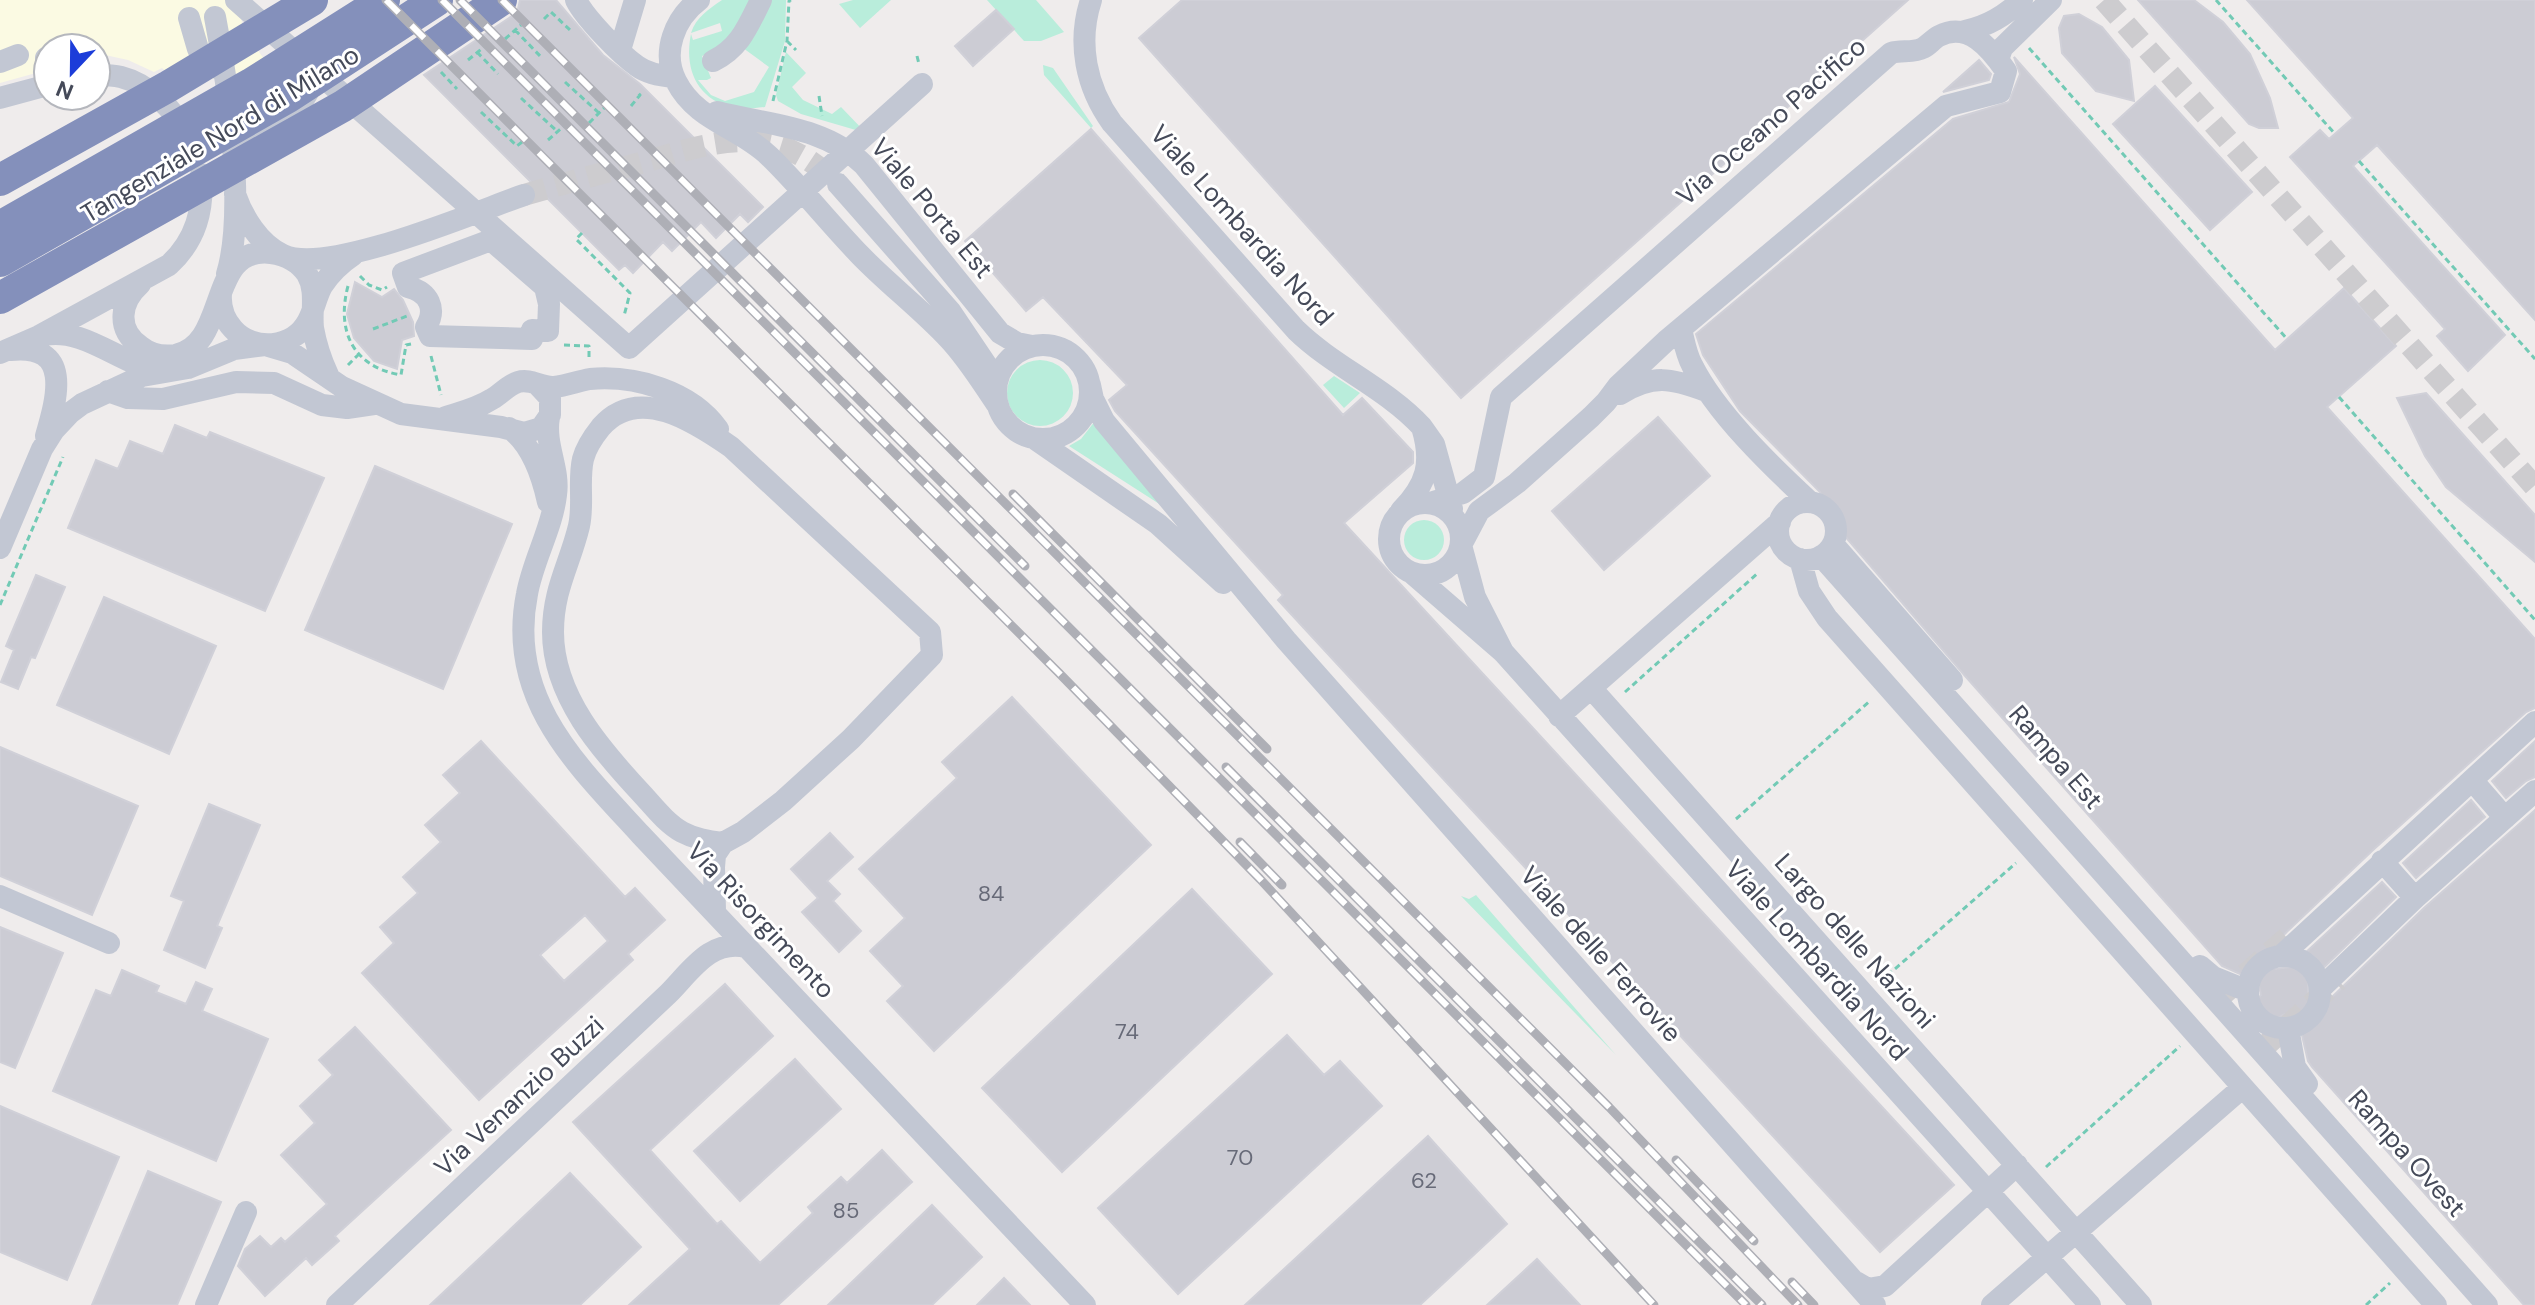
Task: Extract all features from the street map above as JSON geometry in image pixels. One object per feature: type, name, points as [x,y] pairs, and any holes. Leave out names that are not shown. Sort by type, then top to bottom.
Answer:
[{"type":"highway","points":[[0,180],[169,86],[312,0]]},
{"type":"highway","name":"Tangenziale Nord di Milano","points":[[0,227],[251,84],[384,0]]},
{"type":"highway","name":"Tangenziale Nord di Milano","points":[[0,261],[263,113],[437,0]]},
{"type":"highway","points":[[0,298],[343,106],[501,0]]},
{"type":"street","points":[[236,0],[629,348],[922,84]]},
{"type":"street","points":[[227,108],[253,97],[269,86],[281,71],[292,42],[295,22],[282,0]]},
{"type":"street","points":[[231,141],[284,119],[297,109],[310,88],[313,74],[310,39],[302,19],[282,0]]},
{"type":"street","points":[[576,0],[583,13],[637,66],[680,86]]},
{"type":"street","points":[[620,50],[635,0]]},
{"type":"street","points":[[699,0],[683,14],[674,32],[670,55],[680,86],[707,117],[748,138],[769,155],[859,254],[948,338],[996,396]]},
{"type":"street","points":[[713,61],[726,55],[742,39],[761,0]]},
{"type":"street","name":"Via Oceano Pacifico","points":[[1445,507],[1484,477],[1501,397],[1891,53],[1921,50],[1937,37],[1953,31],[1986,26],[2022,0]]},
{"type":"street","points":[[1998,60],[2002,48],[2051,0]]},
{"type":"street","name":"Viale Lombardia Nord","points":[[1094,3],[1085,42],[1087,67],[1091,87],[1112,123],[1306,340],[1399,406],[1422,427]]},
{"type":"street","points":[[144,281],[125,304],[123,320],[132,338],[159,355],[180,354],[199,344],[223,285],[233,245],[235,194],[231,141],[215,17]]},
{"type":"street","points":[[189,18],[198,49],[225,77]]},
{"type":"street","points":[[1422,427],[1428,447],[1427,468],[1414,498],[1399,514],[1388,535],[1394,559],[1402,568],[1425,576],[1446,569],[1458,556],[1479,511],[1517,483],[1681,329],[1946,106],[2000,92],[2006,71],[1972,34],[1965,31]]},
{"type":"street","points":[[4,352],[157,274],[179,255],[194,232],[202,205],[201,174],[183,129],[154,95],[122,77],[112,75]]},
{"type":"street","name":"Viale Porta Est","points":[[680,86],[717,112],[819,136],[839,144],[864,165],[1000,333],[1025,349]]},
{"type":"street","points":[[0,98],[32,89]]},
{"type":"street","points":[[838,184],[950,311],[988,365],[1001,416],[1010,427],[1021,435],[1035,439],[1059,437],[1079,423],[1090,401],[1090,385],[1076,358],[1063,349],[1048,345],[1001,351],[950,311]]},
{"type":"street","points":[[235,194],[245,219],[259,236],[300,266],[308,277],[313,289],[314,332],[342,387],[374,404],[411,416],[484,403],[522,381],[552,387],[612,378],[661,389],[695,406],[711,419],[731,447]]},
{"type":"street","points":[[335,373],[292,353],[239,336],[229,325],[221,303],[223,285],[233,267],[245,258],[260,253],[320,260],[354,254],[524,195]]},
{"type":"street","points":[[491,240],[545,287],[549,304],[548,331],[532,330],[532,339],[430,336],[426,327],[432,315],[431,305],[422,292],[408,287],[403,273],[491,240]]},
{"type":"street","points":[[42,449],[54,430],[75,408],[108,391],[142,376],[188,368],[234,349],[291,339],[302,330],[332,273],[354,254]]},
{"type":"street","points":[[1681,329],[1689,361],[1706,391],[1777,471],[1810,502],[1830,513],[1836,532],[1818,553],[1809,591],[1827,618],[2436,1305]]},
{"type":"street","points":[[39,336],[58,334],[77,338],[144,367],[167,371]]},
{"type":"street","points":[[0,548],[42,449],[58,391],[56,372],[38,353],[21,349],[4,352]]},
{"type":"street","points":[[996,396],[1000,371],[1025,349]]},
{"type":"street","points":[[1606,402],[1639,383],[1663,378],[1706,391]]},
{"type":"street","points":[[108,391],[128,398],[163,399],[236,382],[274,383],[322,405],[347,408],[374,404]]},
{"type":"street","points":[[442,411],[524,433],[534,432],[543,427],[552,406],[550,398],[537,384]]},
{"type":"street","name":"Viale delle Ferrovie","points":[[1090,385],[1104,421],[1286,640],[1875,1305]]},
{"type":"street","points":[[508,387],[501,397],[499,412],[504,423],[513,430]]},
{"type":"street","points":[[715,911],[715,855],[723,843],[743,832],[783,801],[859,730],[932,655],[930,632],[731,447],[691,421],[655,409],[621,410],[602,426],[584,457],[581,513],[561,578],[553,633],[559,667],[568,693],[600,746],[661,814],[679,830],[699,839],[723,843]]},
{"type":"street","name":"Via Risorgimento","points":[[549,417],[548,443],[557,490],[530,576],[523,616],[526,669],[538,703],[559,740],[581,769],[746,947],[1085,1305]]},
{"type":"street","points":[[1422,427],[1434,444],[1445,507],[1459,527],[1461,545]]},
{"type":"street","name":"Via Risorgimento","points":[[513,430],[536,464],[547,499],[549,519]]},
{"type":"street","name":"Viale delle Ferrovie","points":[[1035,439],[1158,524],[1286,640]]},
{"type":"street","points":[[1777,471],[1783,516],[1780,542],[1788,553],[1818,553],[2487,1305]]},
{"type":"street","points":[[1559,716],[1796,504],[1810,502]]},
{"type":"street","points":[[1399,514],[1409,506],[1445,507]]},
{"type":"street","name":"Viale Lombardia Nord","points":[[1461,545],[1475,597],[1503,652]]},
{"type":"street","name":"Rampa Est","points":[[1818,553],[1872,587],[2205,971],[2248,991]]},
{"type":"street","name":"Viale Lombardia Nord","points":[[1413,574],[1503,652],[2090,1305]]},
{"type":"street","name":"Largo delle Nazioni","points":[[1591,688],[2141,1305]]},
{"type":"street","points":[[2281,956],[2535,722]]},
{"type":"street","points":[[2472,780],[2505,818]]},
{"type":"street","points":[[2321,988],[2415,898],[2535,791]]},
{"type":"street","points":[[2382,861],[2415,898]]},
{"type":"street","points":[[0,896],[109,943]]},
{"type":"street","name":"Via Venanzio Buzzi","points":[[337,1305],[707,954],[731,944],[746,947]]},
{"type":"street","points":[[2281,956],[2303,961],[2311,968],[2321,988],[2315,1011],[2307,1020],[2288,1028],[2263,1021],[2255,1013],[2248,991],[2254,971],[2271,958],[2281,956]]},
{"type":"street","name":"Rampa Ovest","points":[[2288,1028],[2295,1067],[2302,1079],[2506,1305]]},
{"type":"street","points":[[1992,1305],[2242,1088]]},
{"type":"street","points":[[1853,1280],[1868,1289],[1885,1286],[1988,1190],[2024,1173]]},
{"type":"street","points":[[215,1300],[246,1212]]},
{"type":"path","points":[[775,105],[773,96],[787,41],[791,0]]},
{"type":"path","points":[[2216,0],[2335,134]]},
{"type":"path","points":[[544,19],[551,12],[572,32]]},
{"type":"path","points":[[505,39],[521,25]]},
{"type":"path","points":[[515,30],[542,58]]},
{"type":"path","points":[[2016,34],[2287,339]]},
{"type":"path","points":[[787,41],[796,50]]},
{"type":"path","points":[[468,60],[484,47]]},
{"type":"path","points":[[477,52],[498,74]]},
{"type":"path","points":[[435,66],[457,89]]},
{"type":"path","points":[[565,82],[599,113]]},
{"type":"path","points":[[631,106],[640,95]]},
{"type":"path","points":[[819,96],[822,124],[819,136]]},
{"type":"path","points":[[521,98],[558,132]]},
{"type":"path","points":[[589,123],[604,108]]},
{"type":"path","points":[[481,112],[517,146],[522,142]]},
{"type":"path","points":[[548,140],[564,126]]},
{"type":"path","points":[[2359,161],[2535,359]]},
{"type":"path","points":[[582,233],[576,239],[630,293],[622,324]]},
{"type":"path","points":[[390,285],[382,290],[375,289],[359,274],[350,281],[342,309],[347,335],[359,354],[372,366],[401,375],[406,345],[416,343]]},
{"type":"path","points":[[373,329],[410,315]]},
{"type":"path","points":[[335,373],[359,354]]},
{"type":"path","points":[[431,356],[442,411]]},
{"type":"path","points":[[2339,397],[2535,620]]},
{"type":"path","points":[[0,605],[66,446]]},
{"type":"path","points":[[1607,708],[1759,572]]},
{"type":"path","points":[[1721,832],[1887,685]]},
{"type":"path","points":[[1866,995],[2032,848]]},
{"type":"path","points":[[2024,1173],[2196,1032]]},
{"type":"shaded area","points":[[0,0],[238,0],[243,29],[269,66],[181,86],[162,68],[154,72],[112,56],[112,32],[32,32],[32,74],[0,83]]},
{"type":"green space","points":[[722,0],[752,0],[734,35],[721,47],[702,56],[711,78],[698,80],[711,95],[725,101],[754,92],[769,67],[743,48],[768,0],[786,0],[785,41],[765,107],[737,109],[720,104],[702,90],[691,70],[691,34],[693,40],[722,31],[720,23],[691,33],[693,27]]},
{"type":"green space","points":[[853,0],[891,0],[860,28],[839,4]]},
{"type":"green space","points":[[987,0],[1036,0],[1064,32],[1041,41],[1024,41]]},
{"type":"green space","points":[[786,52],[806,73],[792,87],[803,100],[832,114],[841,107],[866,133],[801,114],[778,101],[776,95]]},
{"type":"green space","points":[[1043,65],[1053,68],[1093,126],[1091,128],[1044,75]]},
{"type":"green space","points":[[1040,360],[1053,363],[1063,370],[1070,380],[1073,393],[1070,406],[1063,416],[1053,423],[1040,426],[1027,423],[1017,416],[1010,406],[1007,393],[1010,380],[1017,370],[1027,363]]},
{"type":"green space","points":[[1334,376],[1360,393],[1344,408],[1323,385]]},
{"type":"green space","points":[[1095,421],[1175,514],[1069,446],[1081,439]]},
{"type":"green space","points":[[1424,520],[1438,526],[1444,540],[1438,554],[1424,560],[1410,554],[1404,540],[1410,526]]},
{"type":"green space","points":[[1476,895],[1616,1055],[1461,896],[1469,899]]},
{"type":"building","points":[[520,0],[556,0],[603,55],[640,84],[763,207],[748,222],[740,214],[716,238],[701,222],[672,251],[663,242],[633,273],[625,265],[619,270],[424,75],[512,16]]},
{"type":"building","points":[[1182,0],[1908,0],[1461,398],[1139,38]]},
{"type":"building","points":[[2138,0],[2194,0],[2223,22],[2250,54],[2270,98],[2278,128],[2259,128],[2249,124]]},
{"type":"building","points":[[2247,0],[2535,0],[2535,320],[2377,145],[2353,166],[2505,335],[2468,371],[2437,336],[2445,329],[2290,157],[2320,130],[2329,139],[2353,118]]},
{"type":"building","points":[[996,10],[1014,29],[973,66],[955,46]]},
{"type":"building","points":[[2079,14],[2102,27],[2129,60],[2134,101],[2096,91],[2062,53],[2059,28],[2064,16]]},
{"type":"building","points":[[2014,57],[2275,350],[2344,288],[2396,346],[2327,407],[2535,639],[2535,708],[2526,712],[2372,851],[2272,946],[2267,958],[2276,969],[2290,967],[2382,882],[2396,897],[2308,983],[2312,998],[2318,1002],[2330,999],[2424,908],[2535,810],[2535,1305],[2524,1305],[2312,1067],[2298,1018],[2285,1014],[2278,1018],[2275,1025],[2255,1003],[2261,995],[2258,982],[2222,966],[1844,535],[1835,530],[1819,512],[1824,504],[1820,492],[1740,411],[1703,355],[1696,334],[1953,119],[2009,102],[2020,74]]},
{"type":"building","points":[[1979,60],[1991,74],[1989,80],[1943,92]]},
{"type":"building","points":[[2155,86],[2252,192],[2210,230],[2113,124]]},
{"type":"building","points":[[1091,129],[1343,415],[1362,398],[1413,452],[1413,463],[1344,523],[1954,1185],[1880,1252],[1278,600],[1283,595],[1115,411],[1109,400],[1127,385],[1043,297],[1026,311],[965,241]]},
{"type":"building","points":[[355,282],[382,297],[394,289],[403,300],[413,322],[414,336],[402,340],[397,369],[374,361],[354,338],[347,314]]},
{"type":"building","points":[[2426,393],[2535,515],[2535,562],[2446,487],[2425,456],[2397,398]]},
{"type":"building","points":[[1658,417],[1710,476],[1604,570],[1552,511]]},
{"type":"building","points":[[175,425],[207,438],[210,432],[324,478],[265,611],[68,528],[96,460],[118,469],[130,441],[163,454]]},
{"type":"building","points":[[375,466],[512,524],[443,689],[305,630]]},
{"type":"building","points":[[36,575],[65,587],[35,658],[31,657],[18,689],[1,682],[14,650],[6,646]]},
{"type":"building","points":[[104,597],[216,646],[169,754],[57,705]]},
{"type":"building","points":[[1012,697],[1151,845],[934,1051],[887,1001],[903,986],[870,951],[905,918],[859,869],[957,778],[942,762]]},
{"type":"building","points":[[481,741],[625,897],[635,888],[665,920],[628,954],[633,960],[479,1100],[362,973],[394,943],[380,927],[418,893],[403,877],[441,842],[425,825],[460,793],[443,775]],"holes":[[[585,915],[608,941],[564,981],[540,955]]]},
{"type":"building","points":[[2535,741],[2535,777],[2506,798],[2492,781]]},
{"type":"building","points":[[0,747],[138,806],[92,915],[0,876]]},
{"type":"building","points":[[2471,800],[2485,817],[2416,878],[2403,863]]},
{"type":"building","points":[[209,804],[260,825],[217,926],[222,928],[205,968],[164,950],[184,901],[171,896]]},
{"type":"building","points":[[830,833],[853,857],[827,881],[840,894],[833,901],[861,931],[839,952],[802,912],[818,898],[791,869]]},
{"type":"building","points":[[1192,889],[1272,974],[1062,1172],[982,1088]]},
{"type":"building","points":[[0,927],[63,953],[15,1068],[0,1062]]},
{"type":"building","points":[[122,970],[159,986],[156,992],[186,1004],[196,982],[212,989],[202,1011],[268,1039],[216,1161],[53,1091],[96,990],[111,996]]},
{"type":"building","points":[[725,984],[773,1036],[650,1150],[717,1224],[721,1221],[760,1263],[813,1213],[808,1207],[841,1177],[847,1183],[882,1150],[912,1182],[778,1305],[629,1305],[690,1249],[573,1122]]},
{"type":"building","points":[[355,1027],[451,1130],[335,1236],[339,1241],[312,1265],[306,1258],[265,1296],[238,1266],[245,1249],[260,1236],[271,1247],[281,1238],[285,1242],[327,1204],[281,1155],[315,1123],[300,1106],[333,1075],[319,1060]]},
{"type":"building","points":[[1287,1035],[1324,1075],[1340,1061],[1382,1106],[1178,1294],[1098,1208]]},
{"type":"building","points":[[795,1059],[841,1109],[740,1201],[694,1151]]},
{"type":"building","points":[[0,1106],[119,1157],[67,1280],[0,1252]]},
{"type":"building","points":[[1428,1136],[1507,1224],[1420,1305],[1245,1305]]},
{"type":"building","points":[[148,1171],[221,1202],[177,1305],[92,1305]]},
{"type":"building","points":[[570,1173],[641,1247],[580,1305],[430,1305]]},
{"type":"building","points":[[932,1205],[982,1257],[932,1305],[828,1305]]},
{"type":"building","points":[[1537,1259],[1580,1305],[1487,1305]]},
{"type":"building","points":[[1004,1278],[1030,1305],[977,1305]]},
{"type":"tunnel","points":[[2104,0],[2535,487]]},
{"type":"tunnel","points":[[524,195],[688,150],[740,141],[775,145],[792,151],[816,165],[837,183]]},
{"type":"tunnel","points":[[2221,996],[2291,934]]},
{"type":"tunnel","points":[[2262,1049],[2338,980]]},
{"type":"railway","points":[[386,0],[1059,673],[1260,879],[1654,1305]]},
{"type":"railway","points":[[442,0],[1746,1305]]},
{"type":"railway","points":[[460,0],[1025,566]]},
{"type":"railway","points":[[502,0],[1609,1107],[1798,1305]]},
{"type":"railway","points":[[1013,494],[1267,749]]},
{"type":"railway","points":[[1226,767],[1762,1305]]},
{"type":"railway","points":[[1240,842],[1282,885]]},
{"type":"railway","points":[[1676,1160],[1754,1241]]},
{"type":"railway","points":[[1792,1282],[1814,1305]]}]
